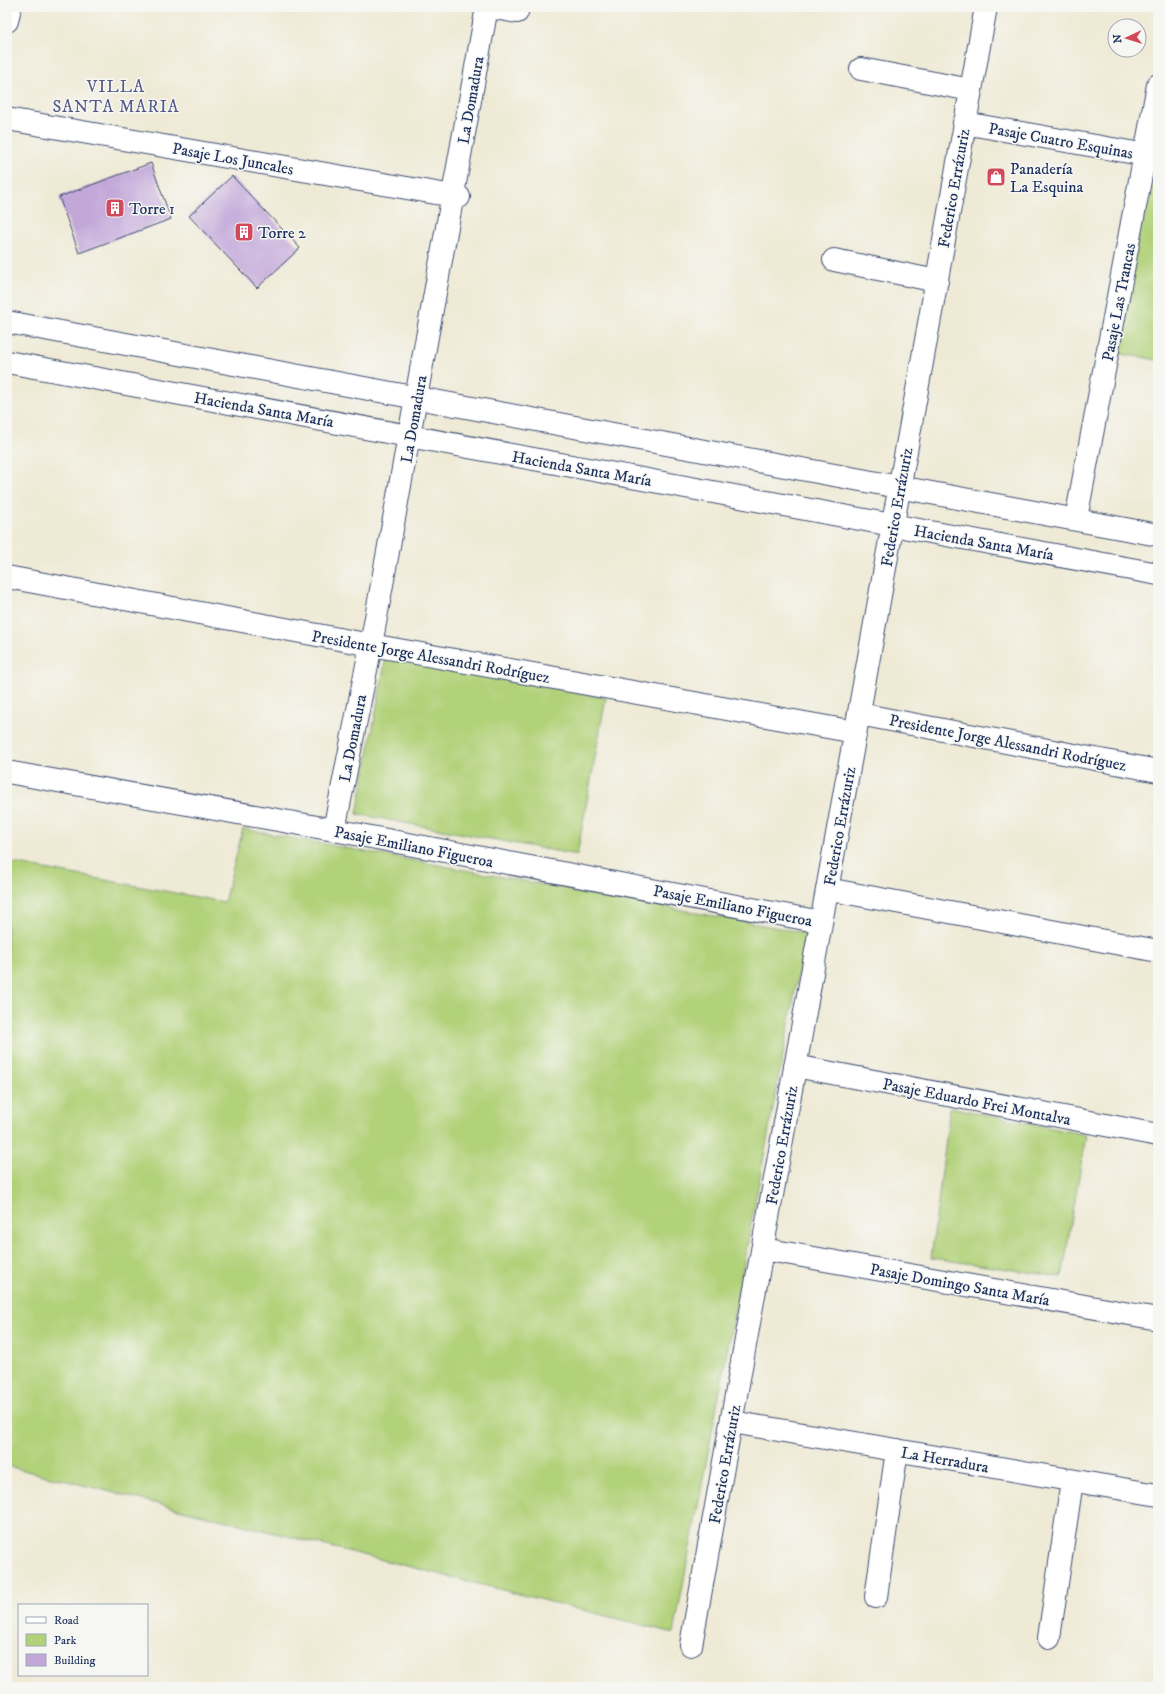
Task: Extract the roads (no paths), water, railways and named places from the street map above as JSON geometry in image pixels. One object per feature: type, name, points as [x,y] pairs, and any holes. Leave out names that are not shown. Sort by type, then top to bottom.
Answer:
[{"type":"street","points":[[7,21],[10,7]]},
{"type":"street","points":[[488,7],[517,12]]},
{"type":"street","name":"La Domadura","points":[[334,830],[371,645],[456,196],[488,7]]},
{"type":"street","name":"Federico Errázuriz","points":[[691,1645],[986,7]]},
{"type":"street","points":[[861,69],[971,90]]},
{"type":"street","name":"Pasaje Las Trancas","points":[[1076,519],[1152,156],[1158,85]]},
{"type":"street","name":"Pasaje Los Juncales","points":[[7,119],[456,196]]},
{"type":"street","name":"Pasaje Cuatro Esquinas","points":[[964,123],[1152,156]]},
{"type":"street","points":[[834,260],[936,281]]},
{"type":"street","points":[[7,322],[1158,535]]},
{"type":"street","name":"Hacienda Santa María","points":[[7,362],[1158,574]]},
{"type":"street","name":"Presidente Jorge Alessandri Rodríguez","points":[[7,577],[371,645],[1158,771]]},
{"type":"street","name":"Pasaje Emiliano Figueroa","points":[[7,772],[334,830],[822,922]]},
{"type":"street","points":[[827,889],[1158,951]]},
{"type":"street","name":"Pasaje Eduardo Frei Montalva","points":[[795,1066],[1158,1135]]},
{"type":"street","name":"Pasaje Domingo Santa María","points":[[762,1249],[1158,1319]]},
{"type":"street","name":"La Herradura","points":[[732,1422],[1158,1495]]},
{"type":"street","points":[[876,1597],[897,1450]]},
{"type":"street","points":[[1049,1638],[1072,1480]]},
{"type":"place","name":"Panadería La Esquina","points":[[996,177]]},
{"type":"place","name":"Torre 1","points":[[115,208]]},
{"type":"place","name":"Torre 2","points":[[244,232]]},
{"type":"district","name":"VILLA SANTA MARIA","points":[[116,96]]}]
